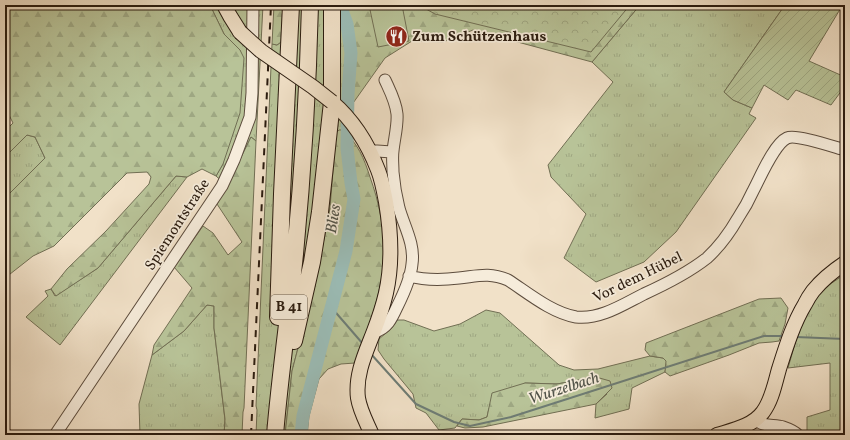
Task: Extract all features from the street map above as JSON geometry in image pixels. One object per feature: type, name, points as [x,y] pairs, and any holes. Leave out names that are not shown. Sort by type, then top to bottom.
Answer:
[{"type":"highway","points":[[276,417],[282,194],[291,5]]},
{"type":"highway","name":"B 41","points":[[275,435],[300,198],[309,53],[310,5]]},
{"type":"highway","points":[[276,417],[310,269],[320,212],[332,102],[332,5]]},
{"type":"main road","points":[[224,5],[240,32],[261,51],[313,87],[339,108],[362,138],[370,151],[378,171],[384,194],[388,220],[390,260],[380,316],[362,361],[358,386],[358,399],[372,435]]},
{"type":"main road","points":[[717,435],[747,425],[763,413],[768,404],[790,335],[802,309],[812,292],[830,274],[845,263]]},
{"type":"street","name":"Spiemontstraße","points":[[55,435],[222,186],[234,160],[250,117],[252,93],[253,5]]},
{"type":"street","points":[[372,337],[378,331],[386,327],[391,321],[409,276],[412,264],[412,248],[407,228],[399,208],[393,172],[392,152],[397,116],[395,103],[385,80]]},
{"type":"street","name":"Vor dem Hübel","points":[[409,276],[416,278],[442,279],[490,275],[499,276],[565,314],[577,317],[601,314],[613,310],[668,283],[692,269],[708,257],[730,232],[772,156],[781,142],[788,137],[796,137],[845,150]]},
{"type":"street","points":[[370,151],[377,150],[392,152]]},
{"type":"street","points":[[756,419],[761,424],[782,426],[798,435]]},
{"type":"green space","points":[[5,5],[210,5],[224,34],[240,50],[244,58],[240,113],[223,164],[216,176],[202,169],[187,177],[176,176],[98,268],[56,296],[51,289],[67,269],[106,231],[149,184],[151,177],[147,172],[127,173],[54,246],[33,256],[5,278],[5,198],[45,158],[35,137],[27,135],[5,157],[5,131],[13,123],[5,107]]},
{"type":"green space","points":[[210,5],[263,5],[256,141],[251,137],[227,186],[216,176],[223,164],[240,50],[224,34]]},
{"type":"green space","points":[[274,5],[283,5],[281,42],[277,45],[272,44]]},
{"type":"green space","points":[[283,5],[342,5],[347,49],[345,88],[346,100],[351,106],[345,129],[350,137],[343,130],[336,134],[330,208],[317,275],[292,371],[285,435],[256,435],[272,44],[277,45],[281,42]]},
{"type":"green space","points":[[342,5],[640,5],[592,62],[473,30],[443,42],[412,41],[385,58],[351,106],[346,100],[345,88],[347,49]]},
{"type":"green space","points":[[369,5],[402,5],[409,41],[378,47]]},
{"type":"green space","points":[[419,5],[630,5],[591,52],[435,14]]},
{"type":"green space","points":[[640,5],[785,5],[724,92],[733,100],[752,108],[749,114],[756,118],[676,232],[644,262],[596,282],[564,258],[586,214],[551,177],[548,165],[613,82],[592,62]]},
{"type":"green space","points":[[785,5],[845,5],[845,7],[842,6],[809,61],[845,77],[845,86],[831,105],[796,90],[788,100],[764,85],[752,108],[733,100],[724,92]]},
{"type":"green space","points":[[339,130],[343,130],[353,141],[363,157],[368,170],[381,216],[384,247],[383,271],[374,311],[355,363],[341,364],[328,369],[319,379],[309,416],[307,435],[285,435],[292,371],[317,275],[330,208],[336,133]]},
{"type":"green space","points":[[27,135],[35,137],[45,158],[5,198],[5,157]]},
{"type":"green space","points":[[251,137],[256,141],[242,435],[224,435],[225,419],[214,328],[214,306],[207,305],[184,331],[152,355],[154,345],[192,288],[174,267],[203,226],[213,233],[228,255],[242,242],[217,204]]},
{"type":"green space","points":[[176,176],[187,177],[60,345],[26,317],[48,296],[45,291],[51,289],[55,296],[98,268]]},
{"type":"green space","points":[[845,274],[845,435],[807,435],[807,417],[830,410],[830,363],[788,368],[800,326],[811,306],[823,289]]},
{"type":"green space","points":[[781,298],[788,308],[785,324],[779,341],[759,343],[670,376],[665,372],[666,361],[663,358],[650,356],[645,350],[646,343],[759,299]]},
{"type":"green space","points":[[207,305],[214,306],[214,328],[225,420],[224,435],[140,435],[139,404],[152,355],[184,331]]},
{"type":"green space","points":[[486,310],[500,313],[559,365],[574,370],[598,369],[650,356],[663,358],[667,361],[665,372],[632,388],[629,409],[595,418],[596,404],[607,394],[596,377],[557,384],[525,383],[489,408],[487,417],[479,420],[462,419],[455,428],[439,430],[426,413],[416,408],[413,394],[378,350],[379,339],[392,328],[397,320],[404,320],[434,331],[460,324]]},
{"type":"green space","points":[[596,377],[610,381],[612,388],[596,404],[483,427],[465,428],[457,426],[462,419],[479,420],[487,417],[492,393],[525,383],[557,384]]},
{"type":"waterway","name":"Blies","points":[[301,435],[303,416],[346,251],[354,199],[347,148],[348,94],[351,53],[347,24],[340,5]]},
{"type":"waterway","name":"Wurzelbach","points":[[331,307],[363,344]]},
{"type":"waterway","name":"Wurzelbach","points":[[371,354],[416,404],[454,422],[470,426],[511,417],[764,336],[784,336]]},
{"type":"waterway","name":"Wurzelbach","points":[[796,337],[845,339]]},
{"type":"railway","points":[[251,435],[271,5]]},
{"type":"place","name":"Zum Schützenhaus","points":[[397,37]]}]
